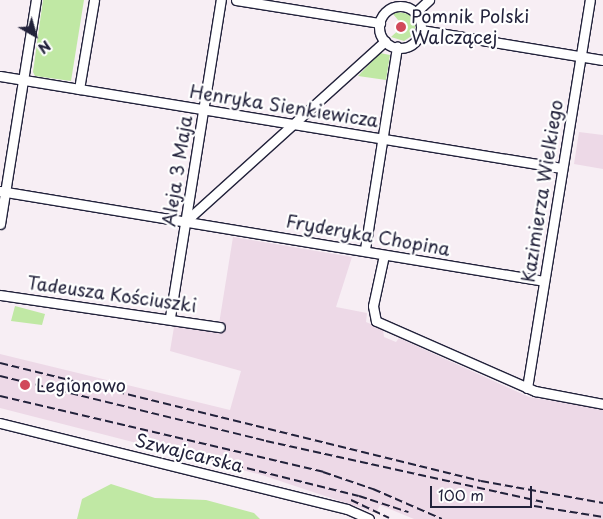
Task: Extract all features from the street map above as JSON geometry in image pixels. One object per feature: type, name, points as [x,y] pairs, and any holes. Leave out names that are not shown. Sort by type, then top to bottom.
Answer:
[{"type":"street","points":[[0,224],[3,192],[36,0]]},
{"type":"street","points":[[79,89],[94,0]]},
{"type":"street","name":"Aleja 3 Maja","points":[[170,317],[187,220],[220,0]]},
{"type":"street","points":[[236,0],[380,23]]},
{"type":"street","points":[[416,12],[429,0]]},
{"type":"street","name":"Kazimierza Wielkiego","points":[[527,388],[590,0]]},
{"type":"street","points":[[380,23],[391,8],[404,3],[416,12],[421,30]]},
{"type":"street","points":[[380,23],[385,40],[397,47],[410,45],[421,30]]},
{"type":"street","points":[[421,30],[603,60]]},
{"type":"street","points":[[187,220],[295,124],[385,40]]},
{"type":"street","points":[[365,249],[397,47]]},
{"type":"street","name":"Henryka Sienkiewicza","points":[[0,76],[562,168]]},
{"type":"street","name":"Fryderyka Chopina","points":[[3,192],[365,249],[384,255],[544,281]]},
{"type":"street","points":[[384,255],[373,306],[376,321],[527,388],[603,404]]},
{"type":"street","name":"Tadeusza Kościuszki","points":[[0,294],[170,317],[220,327]]},
{"type":"street","name":"Szwajcarska","points":[[0,423],[347,509],[370,519]]},
{"type":"shaded area","points":[[579,132],[603,135],[603,169],[574,164]]},
{"type":"shaded area","points":[[233,237],[352,257],[336,307],[367,313],[366,322],[383,329],[384,337],[396,342],[399,338],[529,397],[603,409],[603,519],[414,519],[380,505],[376,513],[262,475],[0,408],[0,354],[230,410],[241,371],[170,351],[175,321],[219,324]]},
{"type":"green space","points":[[43,0],[84,0],[71,81],[35,76],[33,72]]},
{"type":"green space","points":[[398,12],[409,14],[416,24],[413,35],[404,41],[391,37],[403,26],[393,14]]},
{"type":"green space","points":[[380,53],[390,55],[386,80],[358,76]]},
{"type":"green space","points":[[15,306],[45,314],[42,325],[11,321]]},
{"type":"green space","points":[[111,484],[155,498],[206,500],[254,513],[260,519],[77,519],[82,499]]},
{"type":"railway","points":[[0,363],[481,481],[603,503]]},
{"type":"railway","points":[[0,376],[266,441],[544,502]]},
{"type":"railway","points":[[0,396],[323,472],[373,489],[442,519]]},
{"type":"railway","points":[[154,445],[359,496],[408,512]]},
{"type":"railway","points":[[351,500],[389,518]]},
{"type":"railway","points":[[534,506],[603,517]]},
{"type":"place","name":"Pomnik Polski Walczącej","points":[[401,27]]},
{"type":"place","name":"Legionowo","points":[[25,385]]}]
